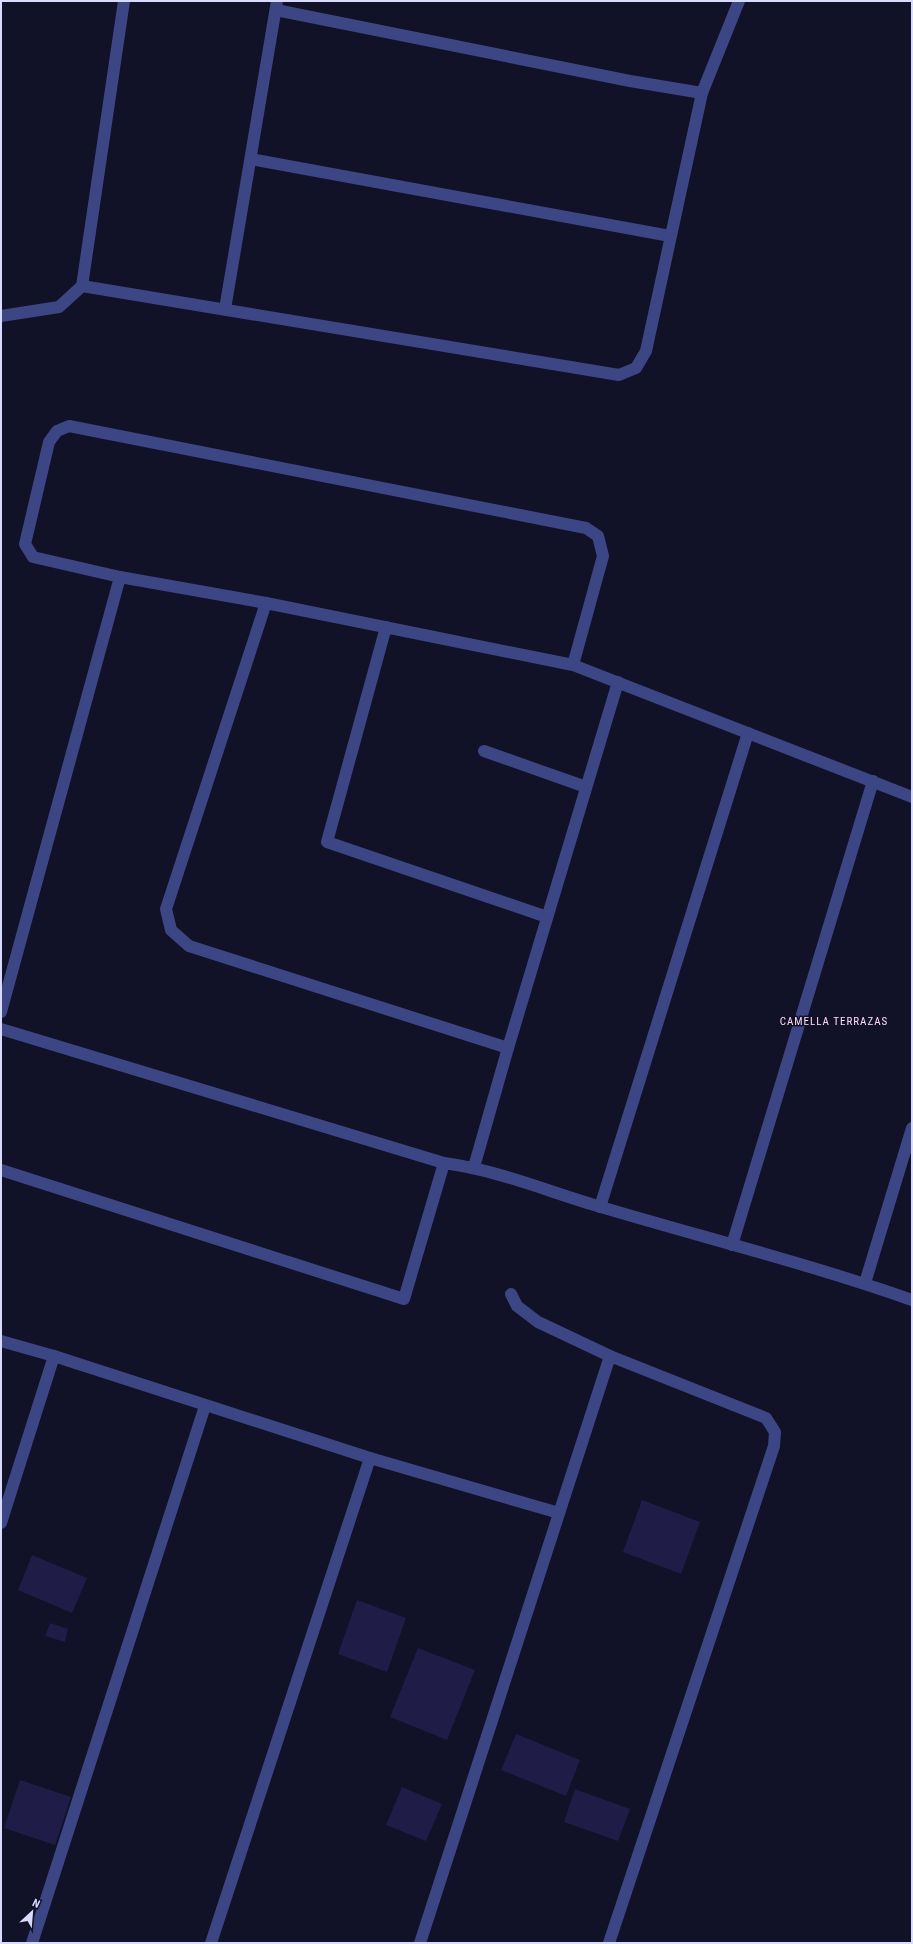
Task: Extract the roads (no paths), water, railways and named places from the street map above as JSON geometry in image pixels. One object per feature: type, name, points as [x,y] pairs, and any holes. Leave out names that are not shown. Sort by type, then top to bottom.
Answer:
[{"type":"street","points":[[1,316],[59,307],[82,286],[124,1]]},
{"type":"street","points":[[82,286],[619,375],[636,368],[646,350],[702,93],[739,1]]},
{"type":"street","points":[[225,309],[277,5],[630,81],[702,93]]},
{"type":"street","points":[[251,159],[670,236]]},
{"type":"street","points":[[573,665],[603,556],[598,536],[586,528],[69,426],[57,430],[49,442],[25,544],[33,557],[120,577],[266,603],[573,665],[912,797]]},
{"type":"street","points":[[1,1012],[120,577]]},
{"type":"street","points":[[266,603],[166,909],[171,930],[189,946],[508,1048]]},
{"type":"street","points":[[386,627],[327,842],[547,917]]},
{"type":"street","points":[[474,1167],[508,1048],[618,682]]},
{"type":"street","points":[[600,1207],[748,733]]},
{"type":"street","points":[[484,751],[586,787]]},
{"type":"street","points":[[732,1245],[873,782]]},
{"type":"street","points":[[1,1029],[444,1163],[474,1167],[600,1207],[865,1283],[912,1300]]},
{"type":"street","points":[[865,1283],[912,1128]]},
{"type":"street","points":[[1,1170],[404,1299],[444,1163]]},
{"type":"street","points":[[511,1294],[517,1306],[538,1322],[610,1356],[766,1418],[775,1432],[774,1446],[609,1943]]},
{"type":"street","points":[[1,1341],[54,1356],[370,1458],[559,1513]]},
{"type":"street","points":[[1,1524],[54,1356]]},
{"type":"street","points":[[420,1943],[610,1356]]},
{"type":"street","points":[[32,1943],[205,1406]]},
{"type":"street","points":[[211,1943],[370,1458]]},
{"type":"district","name":"CAMELLA TERRAZAS","points":[[834,1021]]}]
